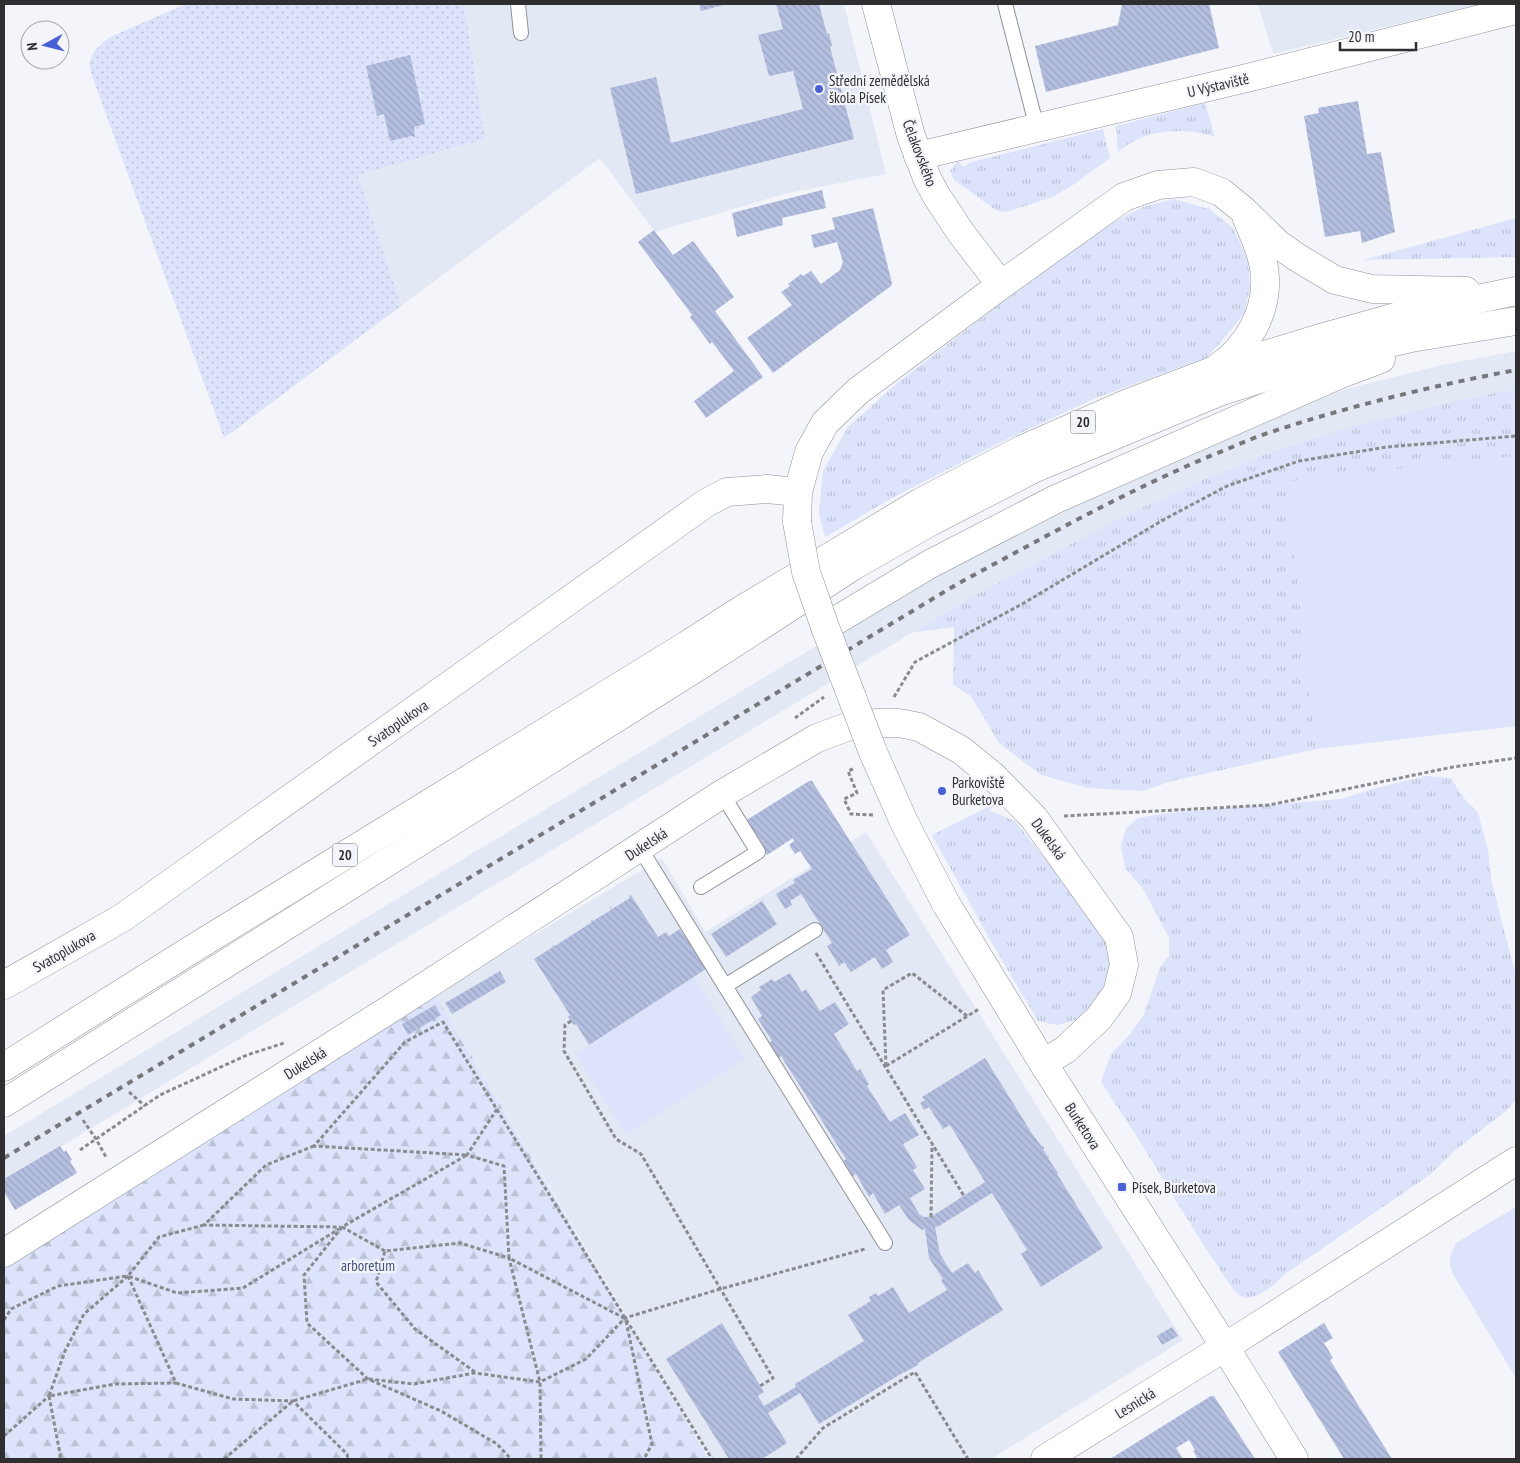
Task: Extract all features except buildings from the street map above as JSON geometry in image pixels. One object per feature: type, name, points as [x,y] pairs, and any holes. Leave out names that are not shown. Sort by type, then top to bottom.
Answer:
[{"type":"main road","name":"Čelakovského","points":[[876,4],[907,120],[927,178],[947,213],[1001,285]]},
{"type":"main road","name":"U Výstaviště","points":[[918,156],[1252,77],[1516,10]]},
{"type":"main road","name":"Burketova","points":[[1294,1459],[1225,1347],[1043,1063],[945,902],[904,822],[873,752],[825,627],[806,572],[797,522],[798,492],[810,452],[825,423],[858,391],[1124,197],[1158,185],[1194,182],[1221,192],[1285,249],[1335,280],[1372,289],[1516,291]]},
{"type":"main road","points":[[1215,370],[1228,361],[1248,338],[1263,302],[1265,277],[1259,246],[1243,210]]},
{"type":"main road","name":"20","points":[[4,1067],[738,612],[920,502],[1023,449],[1128,402],[1215,370],[1403,315],[1516,291]]},
{"type":"main road","points":[[825,627],[930,564],[1056,499],[1341,374],[1389,356],[1516,321]]},
{"type":"main road","name":"20","points":[[4,1103],[674,682],[853,566],[930,522],[1036,468],[1219,392],[1331,356],[1411,338],[1516,321]]},
{"type":"main road","name":"Svatoplukova","points":[[4,985],[122,918],[706,503],[727,492],[767,489],[798,492]]},
{"type":"main road","name":"Dukelská","points":[[4,1253],[382,1014],[722,794],[817,738],[847,727],[900,722],[919,727],[961,750],[993,776],[1034,818],[1119,938],[1124,966],[1117,994],[1099,1018],[1065,1050],[1043,1063]]},
{"type":"main road","points":[[1225,1347],[1516,1161]]},
{"type":"main road","name":"Lesnická","points":[[1045,1459],[1225,1347]]},
{"type":"lane","points":[[518,4],[521,33]]},
{"type":"lane","points":[[1005,4],[1037,128]]},
{"type":"lane","points":[[701,888],[758,852],[722,794]]},
{"type":"lane","points":[[640,848],[885,1243]]},
{"type":"lane","points":[[725,986],[810,933]]},
{"type":"path","points":[[878,723],[915,662],[1024,603],[1163,520],[1227,486],[1299,461],[1387,447],[1516,436]]},
{"type":"path","points":[[1034,818],[1269,805],[1454,767],[1516,758]]},
{"type":"path","points":[[844,799],[857,793],[848,771],[856,768]]},
{"type":"path","points":[[810,933],[886,1066],[964,1196]]},
{"type":"path","points":[[886,1066],[883,990],[912,973],[967,1016]]},
{"type":"path","points":[[886,1066],[982,1007]]},
{"type":"path","points":[[314,1146],[405,1042],[444,1022],[712,1459]]},
{"type":"path","points":[[571,1022],[566,1025],[564,1051],[616,1139],[641,1154],[773,1378],[760,1386]]},
{"type":"path","points":[[129,1092],[145,1106]]},
{"type":"path","points":[[4,1320],[11,1309],[58,1286],[128,1276],[177,1293],[243,1288],[467,1155],[497,1109]]},
{"type":"path","points":[[83,1120],[96,1139]]},
{"type":"path","points":[[931,1217],[932,1144]]},
{"type":"path","points":[[204,1225],[266,1166],[314,1146],[467,1155],[504,1166],[509,1258],[540,1382],[541,1459]]},
{"type":"path","points":[[4,1436],[49,1396],[65,1351],[84,1314],[128,1276],[159,1236],[204,1225],[342,1228],[385,1252],[460,1243],[509,1258],[625,1318]]},
{"type":"path","points":[[342,1228],[304,1275],[307,1323],[368,1378],[441,1411],[497,1444],[512,1459]]},
{"type":"path","points":[[49,1396],[115,1384],[176,1383],[232,1399],[293,1401],[368,1378],[414,1384],[475,1373],[540,1382],[586,1359],[625,1318],[720,1289],[885,1243]]},
{"type":"path","points":[[385,1252],[376,1282],[415,1329],[475,1373]]},
{"type":"path","points":[[128,1276],[176,1383]]},
{"type":"path","points":[[625,1318],[652,1444],[644,1459]]},
{"type":"path","points":[[796,1459],[823,1428],[915,1372],[968,1459]]},
{"type":"path","points":[[49,1396],[61,1459]]},
{"type":"path","points":[[224,1459],[293,1401]]},
{"type":"path","points":[[293,1401],[347,1454],[348,1459]]},
{"type":"shaded area","points":[[464,4],[844,4],[886,174],[788,193],[655,232],[600,158],[401,306],[358,175],[485,139]]},
{"type":"shaded area","points":[[1258,4],[1481,4],[1273,54]]},
{"type":"shaded area","points":[[1516,351],[1516,389],[1446,403],[1357,425],[1273,451],[1200,481],[1122,517],[968,599],[4,1181],[4,1136],[949,566],[1060,510],[1263,421],[1347,389],[1437,366]]},
{"type":"shaded area","points":[[866,832],[1183,1340],[991,1459],[711,1459],[435,994],[662,858],[705,932]]},
{"type":"green space","points":[[186,4],[464,4],[485,139],[358,175],[401,306],[224,438],[92,76],[89,63],[95,50],[110,37]]},
{"type":"green space","points":[[1205,103],[1215,137],[1191,132],[1165,132],[1141,138],[1118,152],[1116,126]]},
{"type":"green space","points":[[1103,129],[1110,158],[1073,185],[1052,197],[1007,212],[998,211],[990,206],[954,180],[950,171],[958,161],[963,167],[972,162]]},
{"type":"green space","points":[[1174,199],[1209,209],[1233,228],[1248,260],[1250,288],[1244,314],[1208,357],[1096,398],[1005,440],[892,498],[825,537],[819,513],[823,471],[848,427],[896,384],[1101,228],[1143,207]]},
{"type":"green space","points":[[1516,218],[1516,257],[1363,260]]},
{"type":"green space","points":[[1516,389],[1516,456],[1286,482],[1316,749],[1172,781],[1143,791],[1088,788],[1041,775],[999,743],[971,696],[953,685],[954,627],[914,632],[968,599],[1122,517],[1200,481],[1273,451],[1357,425],[1446,403]]},
{"type":"green space","points":[[1516,456],[1516,726],[1316,749],[1286,482]]},
{"type":"green space","points":[[1426,776],[1451,778],[1462,796],[1478,813],[1488,850],[1492,883],[1516,976],[1516,1099],[1507,1110],[1453,1152],[1431,1174],[1285,1274],[1261,1294],[1249,1298],[1243,1297],[1232,1288],[1101,1082],[1111,1054],[1131,1033],[1144,1014],[1159,970],[1169,955],[1169,938],[1143,889],[1125,868],[1121,845],[1126,828],[1138,818],[1167,813],[1341,799]]},
{"type":"green space","points":[[994,804],[990,811],[1015,821],[1100,928],[1112,952],[1109,982],[1093,1008],[1075,1020],[1057,1025],[1038,1021],[932,835]]},
{"type":"green space","points":[[694,977],[745,1059],[626,1135],[575,1054]]},
{"type":"green space","name":"arboretum","points":[[435,994],[709,1459],[4,1459],[4,1263]]},
{"type":"green space","points":[[1516,1208],[1516,1378],[1453,1274],[1450,1265],[1450,1256],[1456,1243]]},
{"type":"railway","points":[[4,1158],[959,583],[1085,516],[1182,468],[1268,433],[1391,397],[1516,370]]},
{"type":"place","name":"Střední zemědělská škola Písek","points":[[819,89]]},
{"type":"place","name":"Parkoviště Burketova","points":[[942,791]]},
{"type":"place","name":"Písek, Burketova","points":[[1122,1187]]}]
